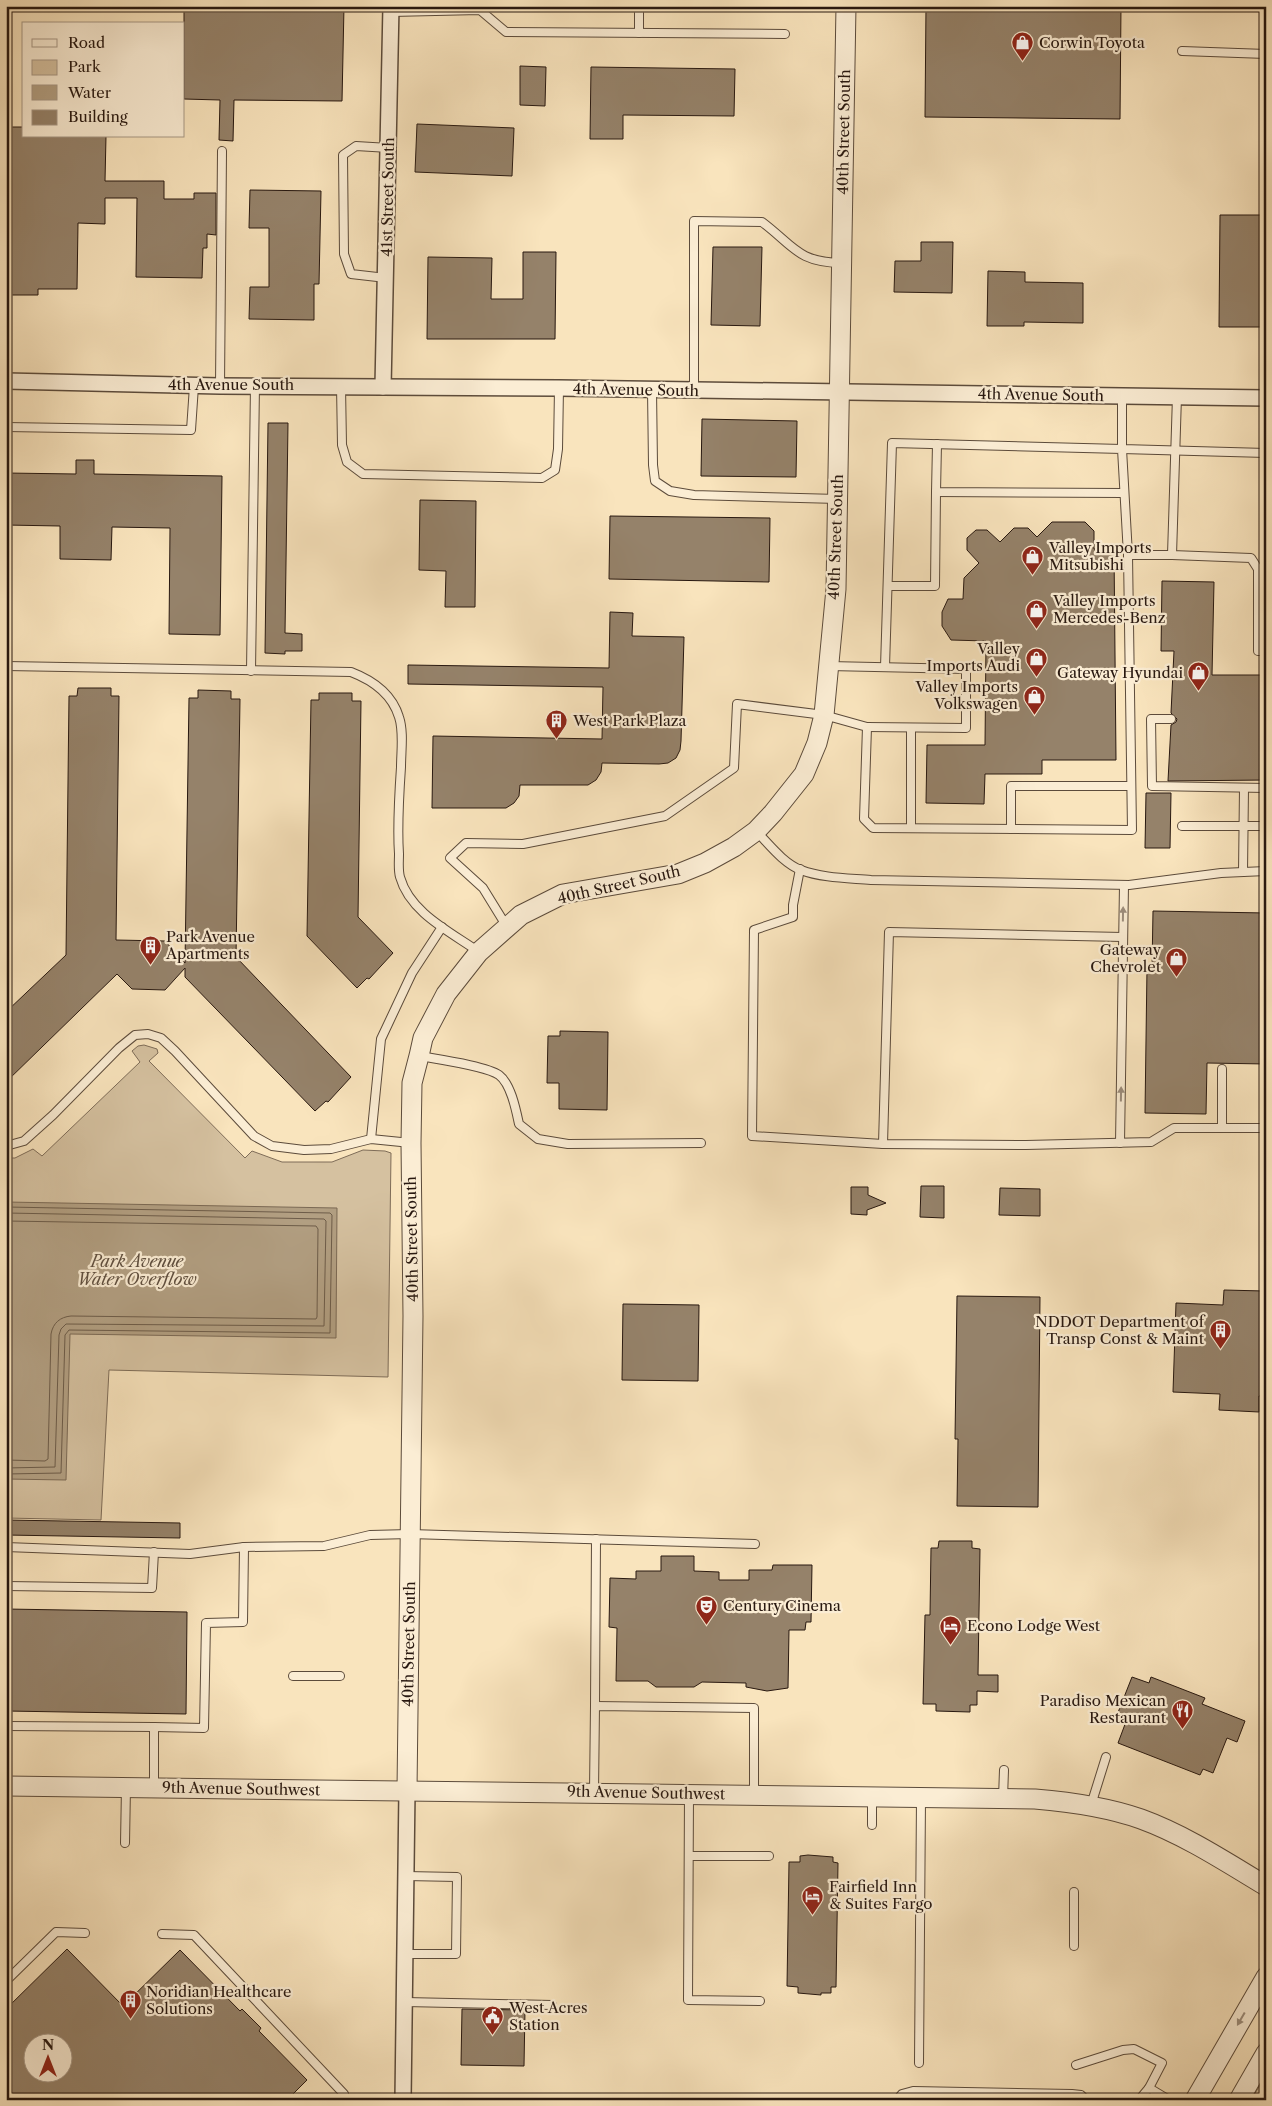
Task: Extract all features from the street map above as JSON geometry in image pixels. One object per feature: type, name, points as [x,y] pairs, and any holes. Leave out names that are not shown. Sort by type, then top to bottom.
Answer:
[{"type":"street","name":"40th Street South","points":[[403,2100],[413,1316],[412,1083],[424,1038],[446,994],[479,952],[521,915],[563,894],[678,874],[704,863],[756,830],[773,813],[804,774],[817,743],[824,715],[836,589],[846,6]]},
{"type":"street","name":"41st Street South","points":[[383,387],[391,9]]},
{"type":"street","name":"4th Avenue South","points":[[6,380],[194,386],[559,388],[1266,398]]},
{"type":"street","name":"9th Avenue Southwest","points":[[6,1786],[1035,1798],[1090,1806],[1140,1819],[1176,1834],[1266,1886]]},
{"type":"street","points":[[1195,2100],[1266,1977]]},
{"type":"street","points":[[1239,2100],[1266,2053]]},
{"type":"lane","points":[[639,6],[639,33]]},
{"type":"lane","points":[[391,9],[480,10],[506,32],[784,34]]},
{"type":"lane","points":[[1182,51],[1266,54]]},
{"type":"lane","points":[[386,278],[351,274],[344,254],[342,155],[356,146],[389,148]]},
{"type":"lane","points":[[220,386],[222,151]]},
{"type":"lane","points":[[694,391],[694,221],[762,222],[792,248],[807,258],[824,262],[842,263]]},
{"type":"lane","points":[[6,427],[191,430],[194,386]]},
{"type":"lane","points":[[252,671],[256,386]]},
{"type":"lane","points":[[341,386],[342,444],[347,462],[363,474],[542,478],[555,470],[558,449],[559,388]]},
{"type":"lane","points":[[652,390],[655,481],[670,491],[694,495],[838,499]]},
{"type":"lane","points":[[1172,555],[1177,396]]},
{"type":"lane","points":[[867,727],[864,819],[872,828],[1132,830],[1128,555],[1122,449],[1122,397]]},
{"type":"lane","points":[[885,667],[892,443],[1266,453]]},
{"type":"lane","points":[[888,586],[934,586],[937,444]]},
{"type":"lane","points":[[936,492],[1124,493]]},
{"type":"lane","points":[[1128,555],[1251,558],[1258,569],[1258,651],[1266,651]]},
{"type":"lane","points":[[6,666],[351,672],[364,677],[379,687],[390,700],[399,717],[402,740],[398,836],[400,877],[408,893],[423,913],[479,952]]},
{"type":"lane","points":[[507,927],[483,888],[450,858],[466,843],[522,844],[665,816],[734,768],[737,704],[824,715],[867,727],[966,728],[966,669],[829,666]]},
{"type":"lane","points":[[1171,719],[1152,719],[1152,786],[1266,788]]},
{"type":"lane","points":[[911,828],[912,728]]},
{"type":"lane","points":[[1011,829],[1011,786],[1131,786]]},
{"type":"lane","points":[[1243,872],[1244,788]]},
{"type":"lane","points":[[1182,826],[1266,826]]},
{"type":"lane","points":[[756,830],[782,857],[800,869],[837,877],[871,880],[1124,885],[1266,871]]},
{"type":"lane","points":[[800,869],[793,905],[793,917],[754,930],[752,1136],[883,1144],[1026,1145],[1151,1142],[1174,1128],[1266,1128]]},
{"type":"lane","points":[[1120,1142],[1124,885]]},
{"type":"lane","points":[[371,1139],[381,1039],[412,973],[442,927]]},
{"type":"lane","points":[[883,1144],[889,932],[1123,937]]},
{"type":"lane","points":[[6,1146],[24,1141],[54,1115],[119,1048],[135,1036],[148,1034],[161,1038],[254,1136],[272,1146],[304,1150],[331,1149],[371,1139],[411,1143]]},
{"type":"lane","points":[[419,1056],[473,1066],[499,1075],[514,1099],[519,1124],[538,1139],[568,1144],[701,1143]]},
{"type":"lane","points":[[1222,1069],[1222,1128]]},
{"type":"lane","points":[[6,1547],[190,1554],[244,1547],[324,1546],[370,1535],[410,1534],[755,1544]]},
{"type":"lane","points":[[594,1792],[596,1540]]},
{"type":"lane","points":[[6,1726],[204,1728],[206,1623],[243,1622],[244,1547]]},
{"type":"lane","points":[[6,1586],[152,1588],[154,1552]]},
{"type":"lane","points":[[293,1676],[340,1676]]},
{"type":"lane","points":[[595,1706],[754,1708],[754,1794]]},
{"type":"lane","points":[[154,1727],[154,1788]]},
{"type":"lane","points":[[1090,1806],[1106,1757]]},
{"type":"lane","points":[[1004,1770],[1004,1798]]},
{"type":"lane","points":[[125,1843],[126,1787]]},
{"type":"lane","points":[[689,1793],[688,2000],[760,2001]]},
{"type":"lane","points":[[872,1796],[872,1825]]},
{"type":"lane","points":[[919,2063],[921,1796]]},
{"type":"lane","points":[[689,1856],[769,1856]]},
{"type":"lane","points":[[405,1954],[456,1954],[457,1877],[406,1876]]},
{"type":"lane","points":[[1074,1892],[1074,1946]]},
{"type":"lane","points":[[6,1981],[56,1932],[85,1933]]},
{"type":"lane","points":[[162,1934],[194,1935],[344,2094]]},
{"type":"lane","points":[[405,2002],[552,2005]]},
{"type":"lane","points":[[1076,2065],[1123,2050],[1134,2049],[1162,2063],[1139,2100]]},
{"type":"lane","points":[[1148,2088],[1169,2100]]},
{"type":"lane","points":[[897,2100],[902,2094],[913,2091],[1072,2094],[1081,2095],[1086,2100]]},
{"type":"green space","points":[[144,1045],[157,1049],[158,1053],[149,1061],[245,1158],[252,1151],[282,1162],[332,1162],[363,1150],[391,1153],[388,1377],[109,1370],[101,1520],[6,1518],[6,1158],[15,1158],[33,1149],[42,1156],[140,1062],[132,1051],[138,1046]]},
{"type":"green space","points":[[1266,2075],[1266,2100],[1251,2100]]},
{"type":"water","name":"Park Avenue Water Overflow","points":[[6,1202],[337,1208],[336,1338],[70,1334],[66,1480],[6,1479]]},
{"type":"building","points":[[184,6],[344,6],[342,101],[234,100],[233,141],[219,140],[220,100],[185,99]]},
{"type":"building","name":"Corwin Toyota","points":[[926,6],[1121,6],[1120,119],[925,117]]},
{"type":"building","points":[[520,66],[546,67],[545,106],[520,105]]},
{"type":"building","points":[[591,67],[735,69],[734,116],[623,115],[623,139],[590,139]]},
{"type":"building","points":[[417,124],[514,128],[512,176],[415,172]]},
{"type":"building","points":[[6,127],[22,127],[22,138],[106,138],[105,181],[164,181],[164,199],[194,199],[194,193],[216,193],[216,235],[207,234],[207,248],[203,248],[202,278],[136,277],[137,198],[105,198],[105,224],[78,223],[77,289],[38,289],[38,295],[6,295]]},
{"type":"building","points":[[250,190],[321,191],[319,284],[314,284],[314,320],[249,319],[250,287],[269,287],[269,228],[249,228]]},
{"type":"building","points":[[1220,215],[1266,215],[1266,327],[1219,327]]},
{"type":"building","points":[[921,242],[953,242],[952,293],[894,292],[895,261],[921,261]]},
{"type":"building","points":[[713,247],[762,247],[760,326],[711,325]]},
{"type":"building","points":[[523,252],[556,252],[555,339],[427,339],[428,257],[492,258],[491,299],[523,299]]},
{"type":"building","points":[[988,271],[1025,272],[1025,282],[1083,283],[1083,323],[1024,322],[1024,326],[987,326]]},
{"type":"building","points":[[702,419],[797,421],[796,477],[701,476]]},
{"type":"building","points":[[268,423],[288,423],[285,633],[302,634],[302,651],[285,651],[285,654],[265,653]]},
{"type":"building","points":[[76,460],[94,460],[94,474],[222,476],[220,635],[169,634],[170,528],[112,527],[111,560],[60,559],[60,526],[6,525],[6,473],[76,474]]},
{"type":"building","points":[[420,500],[476,501],[475,607],[445,607],[446,571],[419,570]]},
{"type":"building","points":[[610,516],[770,518],[769,582],[609,579]]},
{"type":"building","points":[[1052,522],[1085,522],[1094,531],[1094,549],[1114,550],[1116,760],[1042,760],[1042,774],[985,774],[984,804],[926,803],[927,745],[985,745],[986,641],[951,640],[942,626],[942,612],[948,599],[963,599],[964,578],[979,563],[967,550],[967,538],[976,530],[987,530],[1000,542],[1014,528],[1028,528],[1037,537]]},
{"type":"building","points":[[1162,581],[1214,582],[1212,675],[1266,675],[1266,780],[1168,781],[1171,725],[1177,719],[1171,713],[1174,651],[1161,651]]},
{"type":"building","name":"West Park Plaza","points":[[610,612],[633,613],[632,636],[684,637],[681,741],[680,750],[676,758],[668,763],[659,764],[602,763],[601,772],[596,780],[588,785],[520,785],[519,796],[514,803],[506,808],[432,808],[433,736],[602,739],[603,687],[408,684],[408,665],[609,668]]},
{"type":"building","points":[[78,688],[111,688],[111,696],[119,696],[116,940],[165,941],[185,963],[189,698],[198,698],[198,690],[231,691],[231,699],[240,699],[236,957],[351,1077],[328,1102],[326,1101],[315,1111],[185,977],[185,968],[165,990],[132,989],[117,974],[6,1082],[6,1012],[66,955],[69,696],[77,696]]},
{"type":"building","points":[[319,693],[352,693],[352,701],[361,701],[358,917],[393,953],[369,979],[367,978],[357,988],[307,936],[311,700],[319,700]]},
{"type":"building","points":[[1146,793],[1171,793],[1170,848],[1145,848]]},
{"type":"building","points":[[1153,911],[1266,913],[1266,1064],[1207,1063],[1206,1114],[1145,1113],[1147,968],[1152,968]]},
{"type":"building","points":[[560,1031],[608,1032],[607,1110],[559,1109],[559,1083],[547,1083],[548,1036],[560,1036]]},
{"type":"building","points":[[921,1186],[944,1186],[944,1218],[920,1217]]},
{"type":"building","points":[[851,1187],[868,1187],[868,1195],[886,1203],[867,1210],[867,1215],[851,1214]]},
{"type":"building","points":[[1000,1188],[1040,1189],[1040,1216],[999,1215]]},
{"type":"building","name":"NDDOT Department of Transp Const & Maint","points":[[1224,1290],[1264,1291],[1263,1307],[1266,1307],[1266,1396],[1259,1396],[1259,1412],[1219,1410],[1220,1394],[1173,1392],[1176,1303],[1223,1305]]},
{"type":"building","points":[[957,1296],[1040,1297],[1038,1507],[957,1506],[958,1439],[955,1439]]},
{"type":"building","points":[[623,1304],[699,1305],[698,1381],[622,1380]]},
{"type":"building","points":[[6,1520],[180,1523],[180,1538],[6,1535]]},
{"type":"building","name":"Econo Lodge West","points":[[939,1541],[972,1541],[972,1548],[980,1549],[978,1675],[998,1675],[998,1692],[977,1691],[977,1705],[970,1705],[970,1712],[936,1711],[936,1704],[923,1704],[925,1615],[930,1615],[931,1548],[938,1548]]},
{"type":"building","name":"Century Cinema","points":[[661,1556],[694,1556],[694,1571],[719,1572],[719,1580],[749,1580],[749,1570],[772,1570],[773,1565],[812,1565],[811,1622],[806,1622],[805,1630],[789,1630],[788,1688],[767,1691],[746,1687],[746,1683],[702,1682],[694,1687],[656,1687],[648,1681],[616,1681],[617,1628],[609,1627],[610,1578],[636,1579],[636,1571],[661,1571]]},
{"type":"building","points":[[6,1609],[187,1612],[186,1714],[6,1711]]},
{"type":"building","name":"Paradiso Mexican Restaurant","points":[[1132,1677],[1149,1683],[1151,1677],[1205,1698],[1202,1704],[1245,1721],[1237,1742],[1227,1738],[1213,1773],[1203,1769],[1200,1775],[1118,1743],[1127,1719],[1117,1715]]},
{"type":"building","name":"Fairfield Inn & Suites Fargo","points":[[800,1856],[833,1857],[833,1862],[838,1863],[836,1987],[831,1987],[831,1993],[821,1993],[821,1995],[798,1993],[798,1987],[787,1986],[789,1862],[800,1862]]},
{"type":"building","name":"Noridian Healthcare Solutions","points":[[67,1949],[123,2006],[180,1950],[240,2011],[242,2009],[261,2028],[259,2031],[307,2080],[287,2100],[6,2100],[6,2009]]},
{"type":"building","name":"West Acres Station","points":[[462,2009],[525,2010],[524,2066],[461,2065]]},
{"type":"place","name":"Corwin Toyota","points":[[1023,62]]},
{"type":"place","name":"Valley Imports Mitsubishi","points":[[1033,576]]},
{"type":"place","name":"Valley Imports Mercedes-Benz","points":[[1037,629]]},
{"type":"place","name":"Valley Imports Audi","points":[[1036,677]]},
{"type":"place","name":"Gateway Hyundai","points":[[1199,692]]},
{"type":"place","name":"Valley Imports Volkswagen","points":[[1034,715]]},
{"type":"place","name":"West Park Plaza","points":[[557,740]]},
{"type":"place","name":"Park Avenue Apartments","points":[[150,965]]},
{"type":"place","name":"Gateway Chevrolet","points":[[1177,978]]},
{"type":"place","name":"NDDOT Department of Transp Const & Maint","points":[[1220,1350]]},
{"type":"place","name":"Century Cinema","points":[[707,1625]]},
{"type":"place","name":"Econo Lodge West","points":[[951,1645]]},
{"type":"place","name":"Paradiso Mexican Restaurant","points":[[1182,1729]]},
{"type":"place","name":"Fairfield Inn & Suites Fargo","points":[[813,1915]]},
{"type":"place","name":"Noridian Healthcare Solutions","points":[[130,2020]]},
{"type":"place","name":"West Acres Station","points":[[493,2036]]}]
